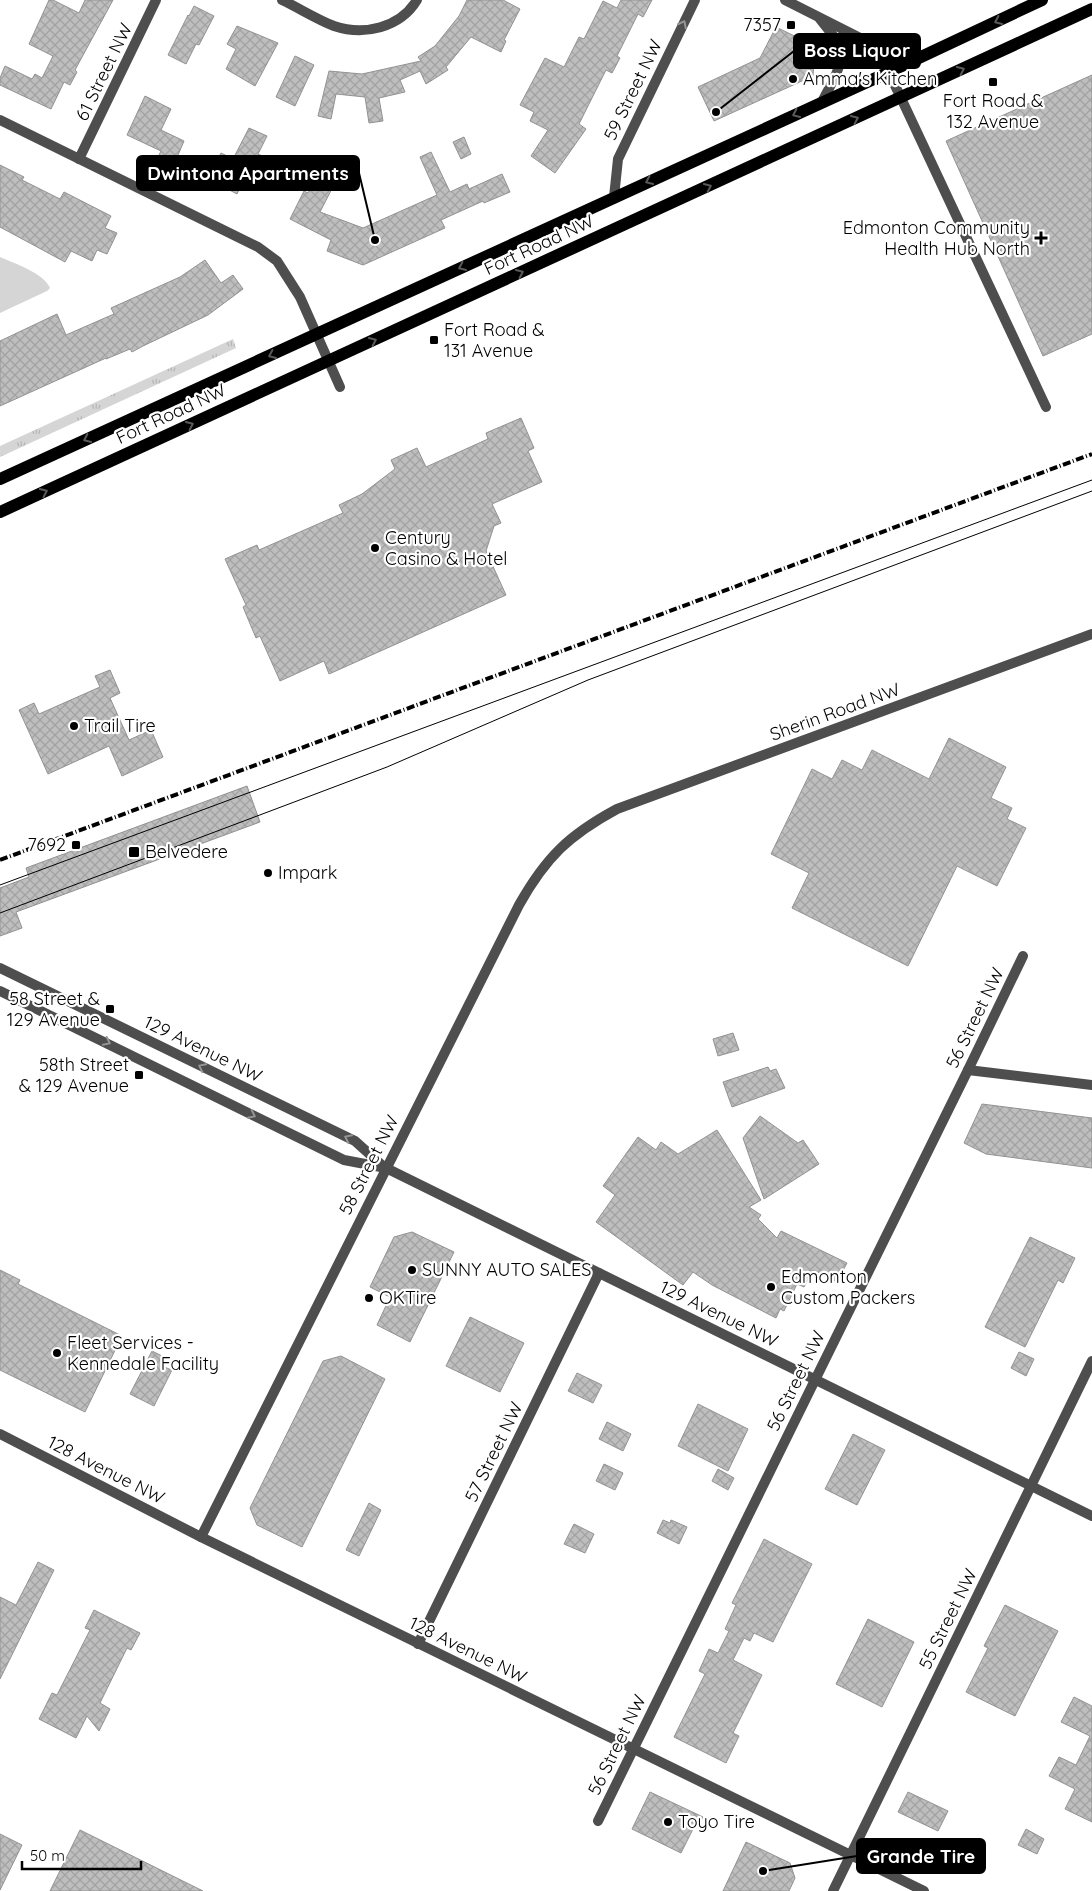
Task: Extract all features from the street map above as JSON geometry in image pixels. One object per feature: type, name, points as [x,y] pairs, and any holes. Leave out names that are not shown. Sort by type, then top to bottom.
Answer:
[{"type":"main road","name":"Fort Road NW","points":[[0,479],[889,72],[1042,0]]},
{"type":"main road","name":"Fort Road NW","points":[[0,512],[1092,9]]},
{"type":"street","name":"61 Street NW","points":[[80,159],[156,0]]},
{"type":"street","points":[[282,0],[335,26],[358,30],[383,28],[397,21],[417,0]]},
{"type":"street","name":"59 Street NW","points":[[614,197],[618,159],[695,0]]},
{"type":"street","points":[[785,0],[872,44],[878,49],[1046,407]]},
{"type":"street","points":[[818,16],[836,41],[841,54],[838,67],[822,102]]},
{"type":"street","points":[[0,120],[258,247],[277,261],[300,297],[340,387]]},
{"type":"street","name":"Sherin Road NW","points":[[590,824],[617,809],[638,801],[1092,634]]},
{"type":"street","name":"58 Street NW","points":[[201,1537],[529,888],[557,851],[574,835],[590,824]]},
{"type":"street","name":"56 Street NW","points":[[598,1821],[1023,956]]},
{"type":"street","name":"129 Avenue NW","points":[[0,968],[355,1141],[386,1168],[1092,1516]]},
{"type":"street","name":"129 Avenue NW","points":[[0,991],[344,1160],[386,1168]]},
{"type":"street","points":[[968,1070],[1092,1085]]},
{"type":"street","name":"57 Street NW","points":[[418,1644],[599,1273]]},
{"type":"street","name":"55 Street NW","points":[[833,1891],[1092,1361]]},
{"type":"street","name":"128 Avenue NW","points":[[0,1434],[201,1537],[924,1891]]},
{"type":"green space","points":[[0,257],[36,274],[50,288],[0,313]]},
{"type":"green space","points":[[233,339],[236,348],[0,457],[0,446]]},
{"type":"building","points":[[49,0],[53,0],[79,13],[85,0],[113,0],[75,70],[77,72],[70,85],[64,82],[51,109],[0,85],[0,78],[5,66],[32,79],[35,74],[42,78],[53,56],[29,44]]},
{"type":"building","points":[[467,0],[503,0],[520,9],[504,40],[506,41],[501,52],[471,37],[446,67],[448,70],[426,84],[420,71],[400,80],[405,92],[379,98],[383,121],[369,123],[365,97],[336,94],[331,119],[318,116],[329,71],[362,74],[421,61],[418,57],[435,46],[459,16]]},
{"type":"building","points":[[621,0],[652,0],[643,17],[638,14],[617,56],[620,58],[612,73],[606,70],[579,124],[586,129],[555,173],[531,156],[548,130],[530,121],[534,112],[520,105],[545,58],[564,67],[579,37],[584,39],[603,1],[617,8]]},
{"type":"building","points":[[194,6],[214,16],[199,45],[196,44],[186,64],[168,55]]},
{"type":"building","points":[[237,26],[278,43],[255,86],[226,69],[236,49],[227,44]]},
{"type":"building","points":[[776,27],[815,46],[813,76],[714,121],[698,87],[760,58]]},
{"type":"building","points":[[295,56],[314,65],[295,106],[276,97]]},
{"type":"building","name":"Edmonton Community Health Hub North","points":[[1092,75],[1092,334],[1043,356],[946,141]]},
{"type":"building","points":[[145,96],[171,109],[161,130],[184,141],[175,162],[159,155],[161,151],[127,135]]},
{"type":"building","points":[[249,128],[267,136],[258,154],[290,169],[280,188],[273,184],[270,190],[245,178],[237,194],[220,185],[221,182],[209,176],[221,153],[233,159]]},
{"type":"building","points":[[464,137],[471,154],[461,159],[453,142]]},
{"type":"building","points":[[431,152],[450,192],[467,184],[469,189],[502,174],[510,192],[484,203],[483,201],[441,220],[445,228],[363,265],[327,251],[331,240],[290,219],[304,191],[308,193],[324,160],[343,167],[320,212],[363,228],[437,195],[420,157]]},
{"type":"building","points":[[0,165],[24,177],[22,180],[60,199],[64,192],[111,216],[105,228],[117,233],[107,254],[97,250],[92,261],[71,251],[65,262],[0,227]]},
{"type":"building","points":[[205,260],[221,283],[233,275],[243,289],[208,315],[132,352],[130,349],[106,358],[0,406],[0,341],[57,314],[66,335],[114,314],[111,308],[180,277]]},
{"type":"building","name":"Century Casino & Hotel","points":[[521,418],[534,448],[528,451],[542,482],[492,504],[501,523],[494,526],[486,551],[506,595],[329,674],[324,661],[280,681],[260,636],[256,638],[243,607],[246,605],[225,559],[257,545],[259,550],[343,513],[339,505],[362,494],[395,469],[391,460],[417,448],[426,467],[488,439],[486,433]]},
{"type":"building","name":"Trail Tire","points":[[110,670],[120,693],[110,698],[129,740],[151,730],[163,757],[122,776],[109,746],[48,774],[19,710],[34,703],[39,714],[100,687],[95,676]]},
{"type":"building","points":[[949,738],[1006,767],[991,798],[1012,808],[1007,819],[1026,828],[997,886],[957,866],[908,966],[792,908],[809,873],[771,854],[812,769],[832,779],[842,760],[862,770],[872,750],[929,779]]},
{"type":"building","points":[[247,786],[260,822],[16,912],[22,928],[0,936],[0,888],[29,877],[26,868]]},
{"type":"building","points":[[733,1033],[739,1050],[718,1056],[713,1039]]},
{"type":"building","points":[[768,1067],[770,1071],[776,1069],[785,1088],[732,1107],[723,1082]]},
{"type":"building","points":[[982,1104],[1092,1118],[1092,1168],[986,1154],[964,1143]]},
{"type":"building","points":[[760,1116],[798,1143],[803,1140],[819,1164],[764,1199],[743,1138]]},
{"type":"building","points":[[717,1130],[761,1200],[749,1207],[761,1215],[758,1219],[777,1238],[781,1231],[847,1263],[837,1282],[813,1270],[804,1287],[797,1284],[784,1311],[780,1309],[776,1318],[712,1285],[693,1272],[683,1285],[596,1222],[615,1195],[603,1186],[638,1137],[656,1150],[661,1142],[678,1154]]},
{"type":"building","name":"SUNNY AUTO SALES","points":[[412,1232],[454,1252],[410,1342],[377,1325],[390,1297],[370,1287],[394,1237]]},
{"type":"building","points":[[1030,1237],[1075,1258],[1063,1283],[1058,1280],[1025,1347],[985,1327]]},
{"type":"building","name":"Fleet Services - Kennedale Facility","points":[[0,1270],[20,1280],[18,1284],[122,1336],[85,1412],[0,1370]]},
{"type":"building","points":[[470,1317],[524,1343],[500,1392],[446,1366]]},
{"type":"building","points":[[152,1351],[168,1359],[164,1367],[172,1370],[154,1406],[130,1394]]},
{"type":"building","points":[[1019,1352],[1034,1359],[1026,1376],[1011,1368]]},
{"type":"building","points":[[341,1356],[385,1379],[302,1547],[257,1525],[250,1508],[323,1361]]},
{"type":"building","points":[[577,1373],[602,1385],[593,1403],[568,1391]]},
{"type":"building","points":[[698,1404],[748,1429],[728,1471],[678,1446]]},
{"type":"building","points":[[607,1422],[631,1434],[623,1451],[599,1439]]},
{"type":"building","points":[[853,1434],[885,1450],[857,1505],[825,1489]]},
{"type":"building","points":[[604,1464],[623,1473],[615,1490],[596,1481]]},
{"type":"building","points":[[718,1469],[734,1478],[728,1490],[712,1481]]},
{"type":"building","points":[[369,1503],[381,1510],[359,1556],[346,1550]]},
{"type":"building","points":[[663,1520],[670,1523],[671,1520],[687,1527],[679,1544],[657,1533]]},
{"type":"building","points":[[574,1524],[594,1534],[585,1553],[564,1544]]},
{"type":"building","points":[[764,1539],[812,1564],[773,1642],[754,1633],[750,1641],[744,1638],[733,1660],[762,1675],[733,1733],[739,1736],[726,1763],[674,1737],[705,1674],[699,1671],[709,1649],[718,1653],[729,1631],[725,1629],[736,1605],[732,1603]]},
{"type":"building","points":[[38,1562],[54,1570],[0,1679],[0,1597],[16,1605]]},
{"type":"building","points":[[1005,1605],[1058,1631],[1015,1716],[966,1692],[988,1648],[984,1646]]},
{"type":"building","points":[[94,1610],[140,1633],[131,1650],[127,1648],[100,1703],[110,1709],[99,1731],[87,1716],[76,1738],[39,1719],[52,1693],[57,1695],[90,1630],[85,1628]]},
{"type":"building","points":[[868,1619],[914,1642],[882,1707],[836,1684]]},
{"type":"building","points":[[1074,1697],[1092,1706],[1092,1822],[1065,1809],[1075,1789],[1049,1776],[1059,1757],[1076,1765],[1090,1736],[1061,1722]]},
{"type":"building","name":"Toyo Tire","points":[[650,1792],[703,1817],[697,1828],[694,1827],[681,1853],[632,1829]]},
{"type":"building","points":[[908,1792],[948,1811],[938,1831],[898,1812]]},
{"type":"building","points":[[1026,1829],[1044,1839],[1037,1854],[1018,1845]]},
{"type":"building","points":[[80,1830],[203,1891],[50,1891]]},
{"type":"building","points":[[0,1834],[22,1845],[0,1890]]},
{"type":"building","points":[[746,1842],[790,1863],[795,1878],[789,1891],[723,1891]]},
{"type":"tram line","points":[[0,885],[1092,480]]},
{"type":"tram line","points":[[0,913],[387,767],[588,680],[1092,491]]},
{"type":"railway","points":[[0,860],[1092,454]]},
{"type":"place","name":"7357","points":[[791,25]]},
{"type":"place","name":"Amma's Kitchen","points":[[793,79]]},
{"type":"place","name":"Fort Road & 132 Avenue","points":[[993,82]]},
{"type":"place","name":"Boss Liquor","points":[[716,112]]},
{"type":"place","name":"Edmonton Community Health Hub North","points":[[1041,238]]},
{"type":"place","name":"Dwintona Apartments","points":[[375,240]]},
{"type":"place","name":"Fort Road & 131 Avenue","points":[[434,340]]},
{"type":"place","name":"Century Casino & Hotel","points":[[375,548]]},
{"type":"place","name":"Trail Tire","points":[[74,726]]},
{"type":"place","name":"7692","points":[[76,845]]},
{"type":"place","name":"Belvedere","points":[[134,852]]},
{"type":"place","name":"Impark","points":[[268,873]]},
{"type":"place","name":"58 Street & 129 Avenue","points":[[110,1009]]},
{"type":"place","name":"58th Street & 129 Avenue","points":[[139,1075]]},
{"type":"place","name":"SUNNY AUTO SALES","points":[[412,1270]]},
{"type":"place","name":"Edmonton Custom Packers","points":[[771,1287]]},
{"type":"place","name":"OKTire","points":[[369,1298]]},
{"type":"place","name":"Fleet Services - Kennedale Facility","points":[[57,1353]]},
{"type":"place","name":"Toyo Tire","points":[[668,1822]]},
{"type":"place","name":"Grande Tire","points":[[763,1871]]}]
